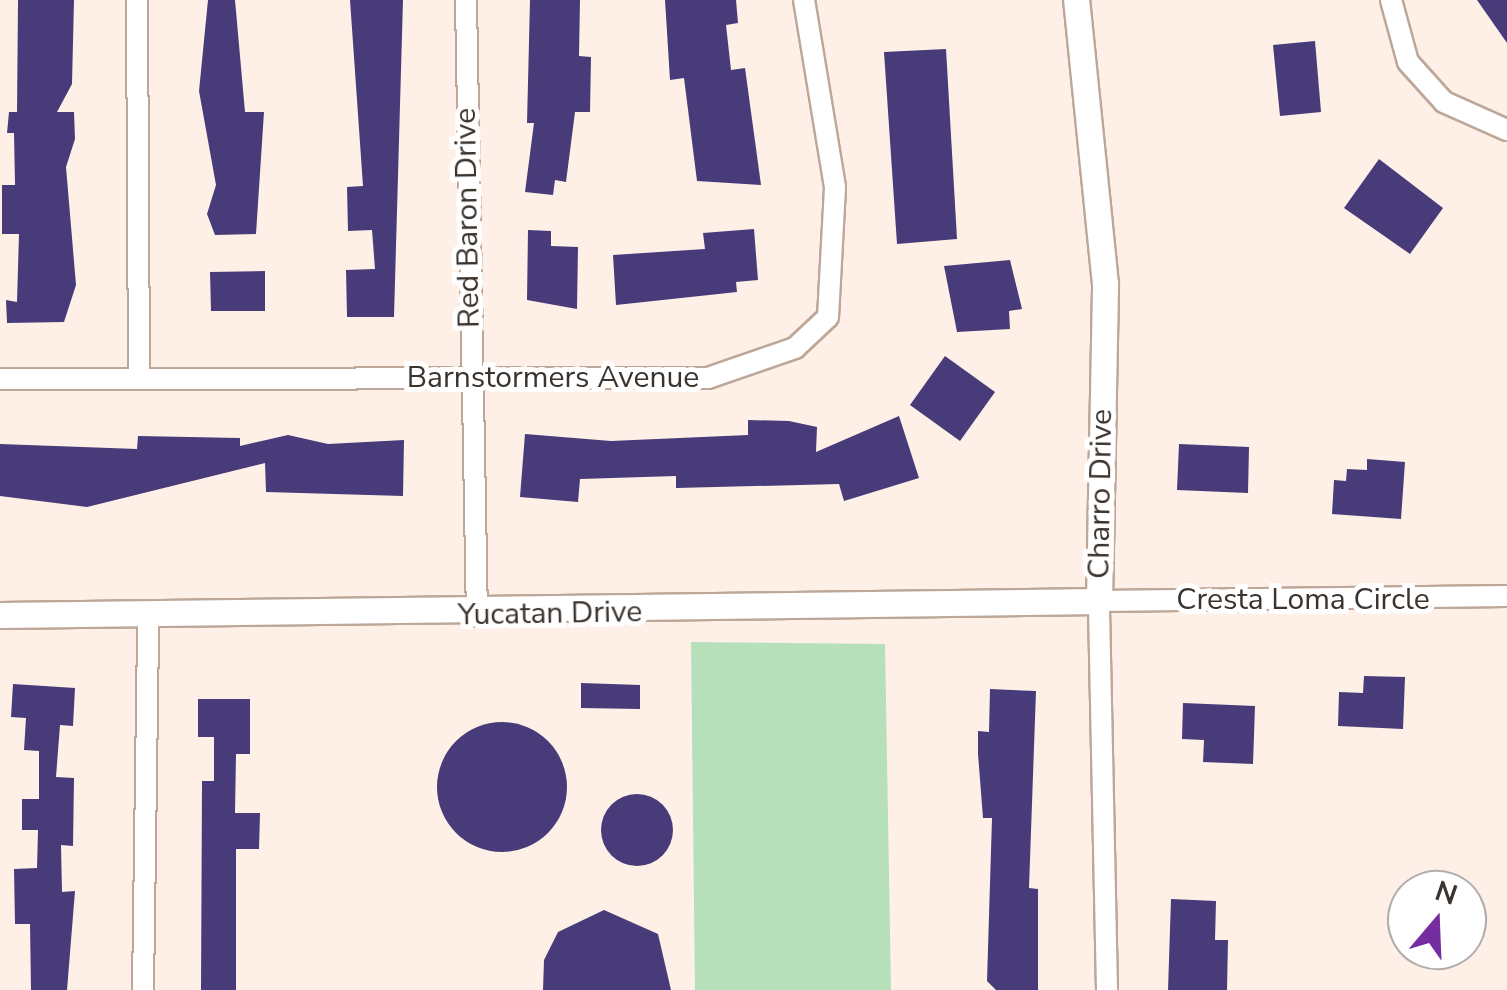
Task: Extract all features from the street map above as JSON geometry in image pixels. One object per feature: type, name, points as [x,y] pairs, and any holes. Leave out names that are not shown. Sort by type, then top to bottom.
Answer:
[{"type":"street","points":[[137,0],[139,379]]},
{"type":"street","name":"Red Baron Drive","points":[[466,0],[469,379],[477,616]]},
{"type":"street","name":"Barnstormers Avenue","points":[[0,379],[708,378],[795,348],[828,318],[835,188],[804,0]]},
{"type":"street","name":"Charro Drive","points":[[1076,0],[1105,284],[1099,601],[1107,990]]},
{"type":"street","points":[[1391,0],[1408,62],[1444,102],[1507,130]]},
{"type":"street","name":"Cresta Loma Circle","points":[[1099,601],[1507,596]]},
{"type":"street","name":"Yucatan Drive","points":[[0,615],[477,616],[1099,601]]},
{"type":"street","points":[[142,990],[148,616]]},
{"type":"green space","points":[[691,642],[885,644],[891,990],[695,990]]},
{"type":"building","points":[[18,0],[74,0],[72,84],[57,112],[74,112],[75,139],[66,167],[76,285],[64,322],[7,323],[6,300],[17,302],[19,234],[2,234],[2,185],[15,185],[14,133],[7,133],[9,112],[17,112]]},
{"type":"building","points":[[208,0],[235,0],[245,112],[264,112],[256,234],[215,235],[207,214],[216,185],[199,91]]},
{"type":"building","points":[[350,0],[403,0],[394,317],[347,317],[346,270],[375,269],[372,230],[348,231],[347,187],[363,186]]},
{"type":"building","points":[[530,0],[580,0],[579,56],[591,57],[590,112],[575,112],[566,182],[555,180],[553,195],[525,192],[534,123],[527,123]]},
{"type":"building","points":[[665,0],[736,0],[738,23],[726,25],[731,70],[745,68],[761,185],[697,181],[684,78],[670,80]]},
{"type":"building","points":[[1477,0],[1507,0],[1507,43]]},
{"type":"building","points":[[1315,41],[1321,112],[1280,116],[1273,45]]},
{"type":"building","points":[[946,49],[957,239],[897,244],[884,52]]},
{"type":"building","points":[[1379,159],[1443,208],[1410,254],[1344,208]]},
{"type":"building","points":[[754,229],[758,280],[736,282],[737,292],[616,305],[613,255],[705,249],[703,233]]},
{"type":"building","points":[[528,230],[551,231],[551,246],[578,247],[577,309],[527,300]]},
{"type":"building","points":[[1010,260],[1022,309],[1009,311],[1010,329],[957,332],[944,266]]},
{"type":"building","points":[[265,271],[265,311],[211,311],[210,272]]},
{"type":"building","points":[[945,356],[995,392],[960,441],[910,405]]},
{"type":"building","points":[[899,416],[919,478],[844,501],[839,484],[676,488],[676,476],[580,479],[578,502],[520,497],[525,434],[611,441],[748,435],[748,420],[789,421],[817,427],[816,452]]},
{"type":"building","points":[[288,435],[328,444],[404,440],[403,496],[266,492],[265,463],[87,507],[0,496],[0,444],[137,449],[138,436],[240,438],[240,446]]},
{"type":"building","points":[[1179,444],[1249,447],[1248,493],[1177,490]]},
{"type":"building","points":[[1367,459],[1405,462],[1401,519],[1332,514],[1334,480],[1346,481],[1347,469],[1367,470]]},
{"type":"building","points":[[1364,676],[1405,677],[1403,729],[1338,726],[1339,692],[1363,693]]},
{"type":"building","points":[[581,683],[640,685],[640,709],[581,708]]},
{"type":"building","points":[[13,684],[75,688],[73,726],[60,725],[56,777],[74,778],[73,846],[61,845],[62,892],[75,891],[67,990],[31,990],[30,924],[15,924],[14,869],[37,868],[38,830],[22,830],[22,799],[39,799],[39,751],[24,750],[26,718],[11,717]]},
{"type":"building","points":[[990,689],[1036,691],[1029,888],[1038,889],[1038,990],[996,990],[987,981],[992,818],[983,818],[978,731],[989,732]]},
{"type":"building","points":[[198,699],[250,699],[250,754],[236,754],[235,813],[260,813],[259,849],[236,849],[236,990],[201,990],[202,781],[214,781],[214,737],[198,737]]},
{"type":"building","points":[[1183,703],[1255,706],[1253,764],[1203,762],[1204,740],[1182,739]]},
{"type":"building","points":[[502,722],[527,727],[548,741],[562,762],[567,787],[562,812],[548,833],[527,847],[502,852],[477,847],[456,833],[442,812],[437,787],[442,762],[456,741],[477,727]]},
{"type":"building","points":[[637,794],[662,805],[673,830],[662,855],[637,866],[612,855],[601,830],[612,805]]},
{"type":"building","points":[[1171,899],[1216,901],[1215,940],[1228,940],[1227,990],[1168,990]]},
{"type":"building","points":[[604,910],[658,934],[671,990],[543,990],[544,960],[558,932]]}]
